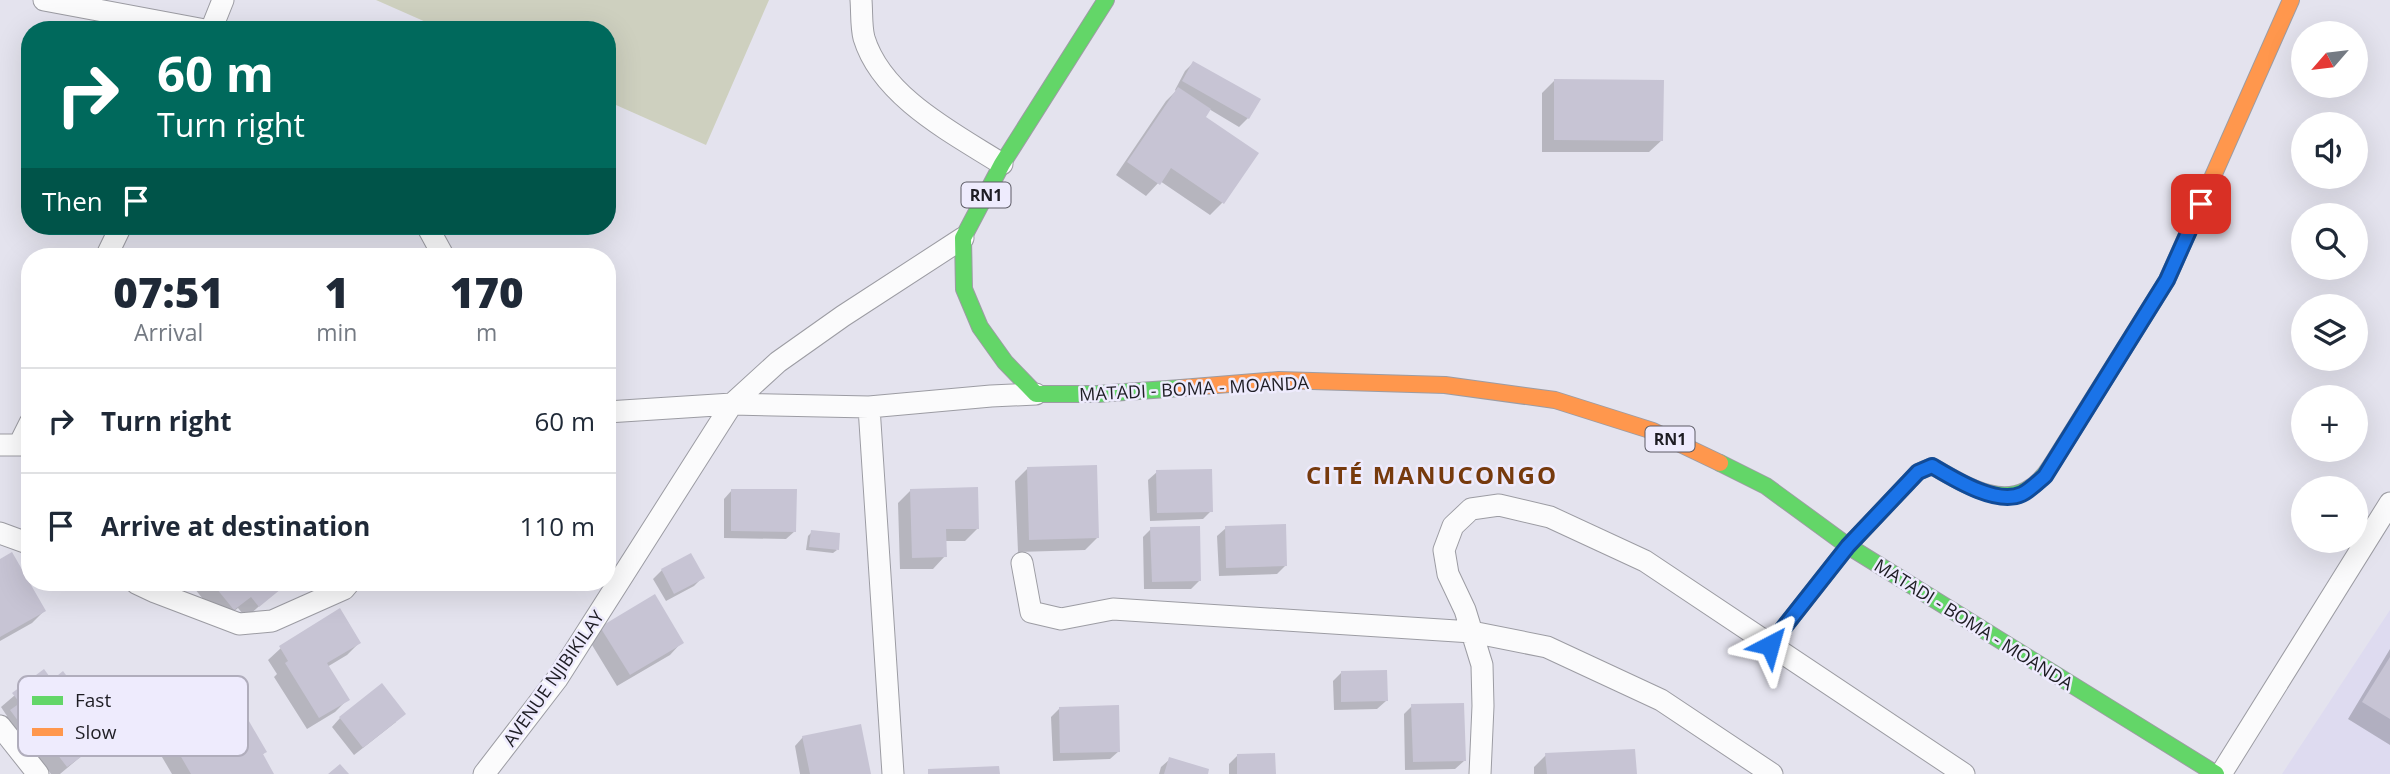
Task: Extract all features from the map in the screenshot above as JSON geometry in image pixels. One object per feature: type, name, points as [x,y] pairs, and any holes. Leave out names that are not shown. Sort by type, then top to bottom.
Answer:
[{"type":"main road","name":"RN1","points":[[1036,394],[1006,362],[980,327],[964,289],[963,238],[1002,164],[1106,0]]},
{"type":"main road","points":[[1770,645],[1848,546],[1918,472],[1932,466],[1963,484],[1999,496],[2021,494],[2045,476],[2167,280],[2291,0]]},
{"type":"main road","name":"MATADI - BOMA - MOANDA","points":[[1036,394],[1097,394],[1279,380],[1446,385],[1555,400],[1653,431],[1766,486],[1848,546],[2219,774]]},
{"type":"street","points":[[44,0],[157,21]]},
{"type":"street","points":[[215,21],[223,0]]},
{"type":"street","points":[[861,0],[864,37],[880,71],[923,114],[1002,164]]},
{"type":"street","name":"AVENUE NJIBIKILAY","points":[[616,586],[732,404],[778,362],[963,238]]},
{"type":"street","points":[[616,411],[732,404],[869,407],[1036,394]]},
{"type":"street","points":[[869,407],[893,774]]},
{"type":"street","points":[[2219,774],[2390,503]]},
{"type":"street","points":[[1480,774],[1482,665],[1465,610],[1448,574],[1444,550],[1453,526],[1471,509],[1499,505],[1550,517],[1645,561],[1964,774]]},
{"type":"street","points":[[0,533],[21,541]]},
{"type":"street","points":[[1022,563],[1031,612],[1061,619],[1113,609],[1472,632],[1547,647],[1661,700],[1772,774]]},
{"type":"street","points":[[151,591],[239,624],[272,621],[340,591]]},
{"type":"street","name":"AVENUE NJIBIKILAY","points":[[484,774],[557,679],[613,591]]},
{"type":"street","points":[[0,726],[18,749]]},
{"type":"street","points":[[24,756],[38,774]]},
{"type":"shaded area","points":[[2390,610],[2390,774],[2282,774]]},
{"type":"green space","points":[[376,0],[769,0],[706,145],[616,105],[616,21],[424,21]]},
{"type":"building","points":[[1193,61],[1261,99],[1249,119],[1182,81]]},
{"type":"building","points":[[1554,79],[1664,80],[1663,141],[1554,140]]},
{"type":"building","points":[[1178,87],[1211,109],[1206,117],[1259,153],[1224,204],[1171,168],[1160,185],[1127,162]]},
{"type":"building","points":[[1097,465],[1099,538],[1029,540],[1027,467]]},
{"type":"building","points":[[1212,469],[1213,512],[1157,513],[1156,470]]},
{"type":"building","points":[[978,487],[979,529],[946,529],[947,557],[912,558],[910,489]]},
{"type":"building","points":[[731,489],[797,489],[796,532],[731,531]]},
{"type":"building","points":[[1286,524],[1287,566],[1226,568],[1225,526]]},
{"type":"building","points":[[1200,526],[1201,581],[1152,582],[1150,527]]},
{"type":"building","points":[[811,530],[840,533],[839,550],[809,547]]},
{"type":"building","points":[[12,552],[21,568],[21,591],[34,591],[46,611],[0,637],[0,559]]},
{"type":"building","points":[[691,553],[705,578],[674,594],[661,569]]},
{"type":"building","points":[[219,591],[279,591],[259,607],[251,597],[234,610]]},
{"type":"building","points":[[655,594],[684,643],[630,675],[600,627]]},
{"type":"building","points":[[340,608],[361,643],[327,663],[350,700],[319,718],[285,663],[288,661],[279,646]]},
{"type":"building","points":[[2390,657],[2390,719],[2362,702]]},
{"type":"building","points":[[44,669],[49,676],[35,676]]},
{"type":"building","points":[[1387,670],[1388,701],[1341,702],[1341,671]]},
{"type":"building","points":[[382,683],[406,714],[363,748],[339,717]]},
{"type":"building","points":[[18,688],[18,700],[12,693]]},
{"type":"building","points":[[1464,703],[1466,761],[1413,762],[1411,704]]},
{"type":"building","points":[[18,704],[18,721],[10,710]]},
{"type":"building","points":[[1119,705],[1120,752],[1060,753],[1059,707]]},
{"type":"building","points":[[248,719],[267,752],[263,754],[274,774],[191,774],[181,756],[248,756]]},
{"type":"building","points":[[861,724],[871,774],[810,774],[802,736]]},
{"type":"building","points":[[1635,749],[1637,774],[1547,774],[1545,753]]},
{"type":"building","points":[[1275,753],[1276,774],[1237,774],[1237,754]]},
{"type":"building","points":[[59,756],[82,756],[67,767]]},
{"type":"building","points":[[1169,757],[1209,769],[1208,774],[1164,774]]},
{"type":"building","points":[[340,764],[349,774],[328,774]]},
{"type":"building","points":[[999,766],[1000,774],[928,774],[928,769]]},
{"type":"traffic: fast","points":[[1106,0],[1002,164],[963,238],[964,289],[980,327],[1005,362],[1036,394],[1097,394],[1181,388]]},
{"type":"traffic: fast","points":[[1720,463],[1766,486],[1848,546],[2216,774]]},
{"type":"traffic: fast","points":[[1770,645],[1848,546],[1918,472],[1932,466],[1980,491],[2011,495],[2025,491],[2039,481],[2052,464]]},
{"type":"traffic: slow","points":[[2052,464],[2167,280],[2291,0]]},
{"type":"traffic: slow","points":[[1181,388],[1279,380],[1445,385],[1555,400],[1653,431],[1720,463]]},
{"type":"district","name":"CITÉ MANUCONGO","points":[[1432,474]]},
{"type":"route","points":[[1770,645],[1848,546],[1918,472],[1932,466],[1963,484],[1999,496],[2021,494],[2045,476],[2167,280],[2201,204]]}]
